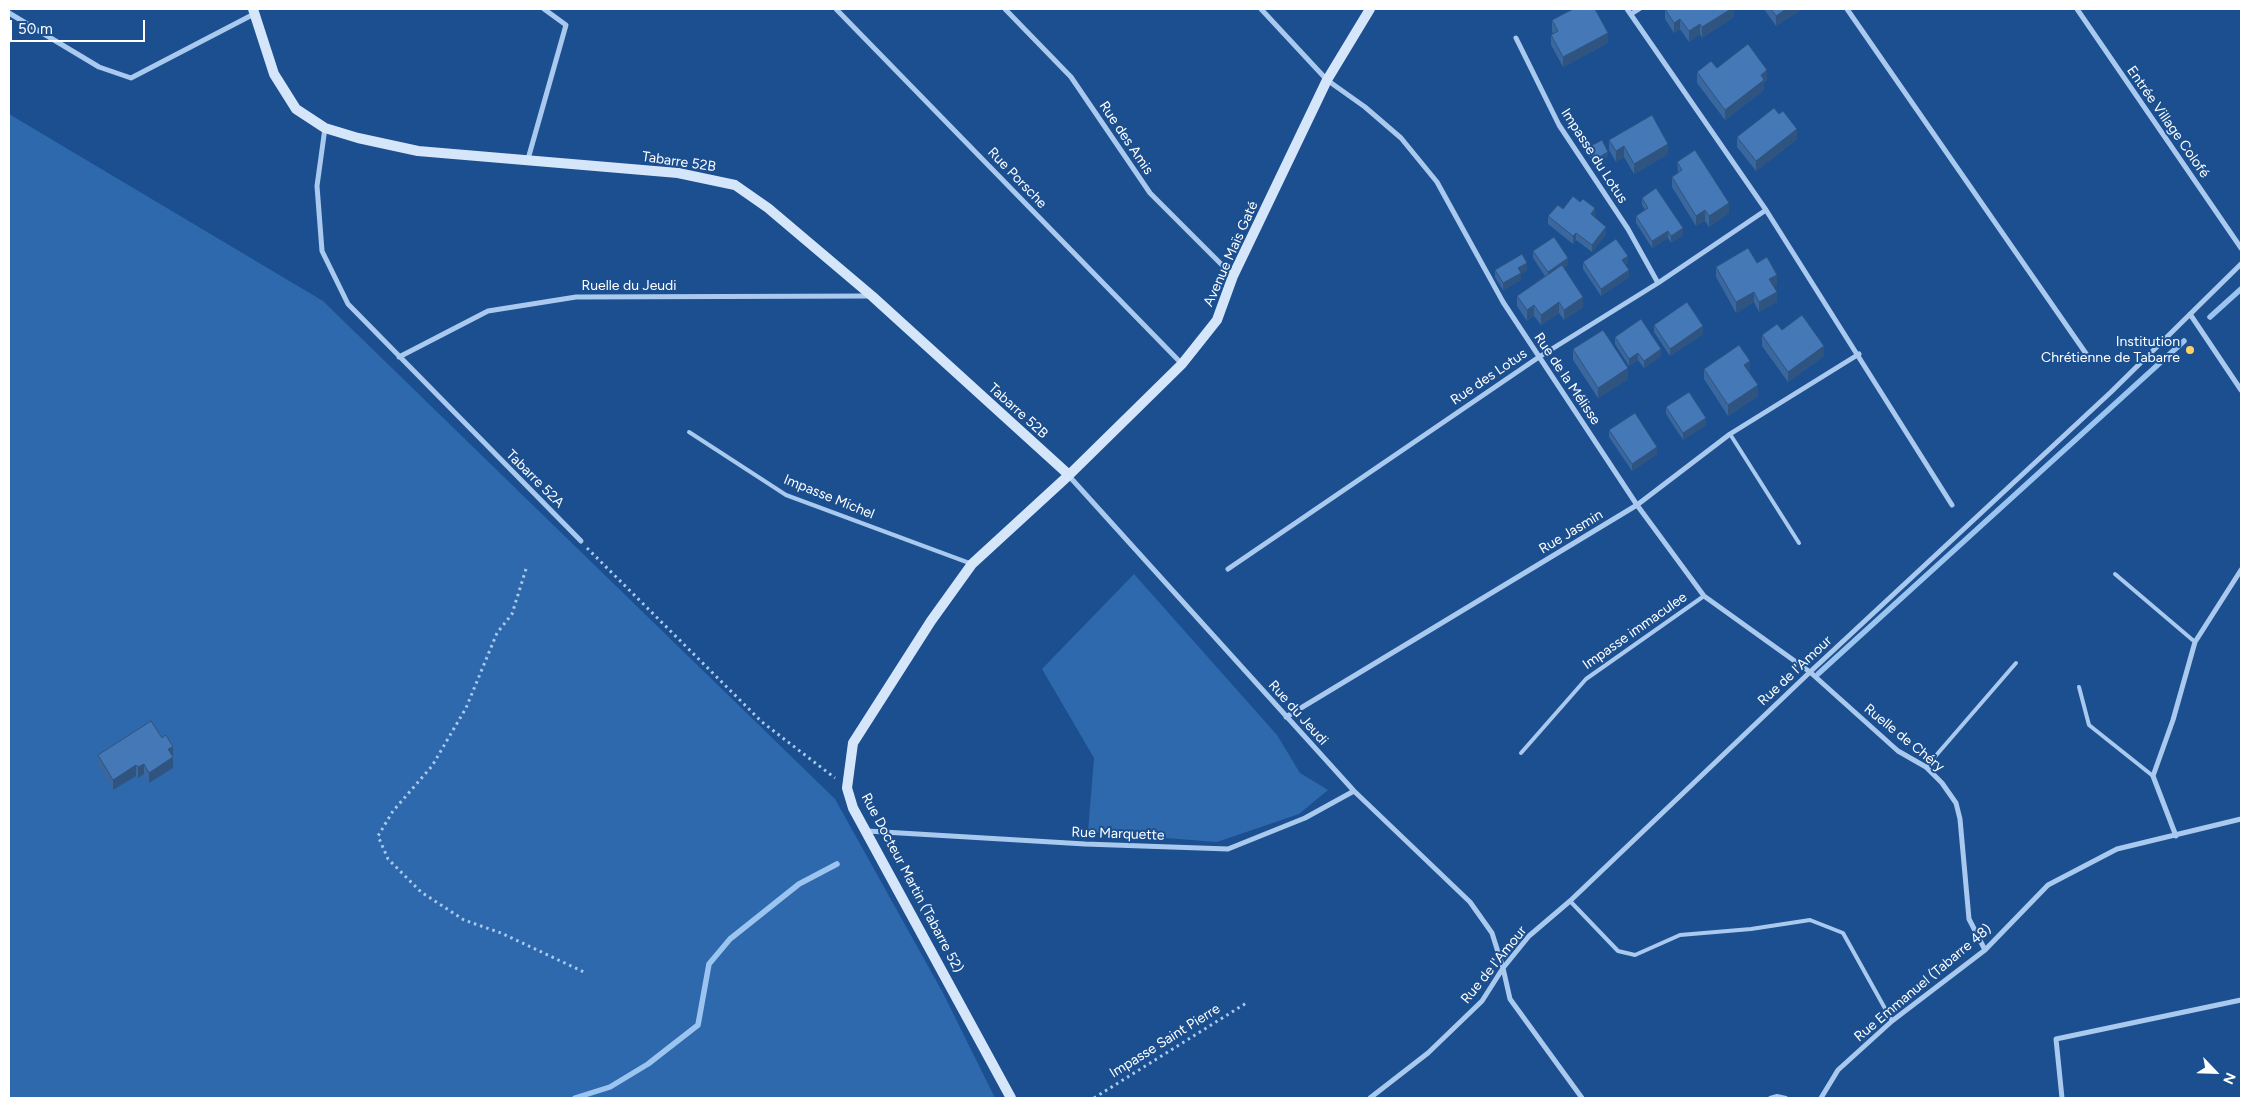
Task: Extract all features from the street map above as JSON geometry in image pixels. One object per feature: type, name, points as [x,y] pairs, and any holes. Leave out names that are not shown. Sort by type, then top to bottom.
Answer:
[{"type":"street","points":[[528,159],[566,25],[544,9]]},
{"type":"street","name":"Rue Porsche","points":[[836,9],[1182,364]]},
{"type":"street","name":"Rue des Amis","points":[[1005,9],[1071,77],[1150,193],[1233,276]]},
{"type":"street","name":"Rue de la Mélisse","points":[[1261,9],[1327,80],[1365,107],[1402,138],[1437,182],[1498,294],[1637,505],[1704,596],[1810,672]]},
{"type":"street","name":"Avenue Maïs Gaté","points":[[1068,475],[1182,364],[1217,320],[1233,276],[1327,80],[1370,9]]},
{"type":"street","points":[[1627,9],[1766,210],[1952,504]]},
{"type":"street","points":[[1631,14],[1639,9]]},
{"type":"street","points":[[1847,9],[2087,355]]},
{"type":"street","name":"Entrée Village Colofé","points":[[2077,9],[2241,248]]},
{"type":"street","points":[[9,13],[98,67],[131,78],[253,11]]},
{"type":"street","name":"Tabarre 52B","points":[[253,11],[274,74],[296,109],[325,128],[358,138],[418,150],[678,174],[735,185],[768,208],[872,296],[1068,475]]},
{"type":"street","name":"Impasse du Lotus","points":[[1516,38],[1559,125],[1628,229],[1658,283]]},
{"type":"street","name":"Tabarre 52A","points":[[325,128],[317,186],[322,251],[348,304],[581,541]]},
{"type":"street","name":"Rue des Lotus","points":[[1228,569],[1539,357],[1658,283],[1766,210]]},
{"type":"street","name":"Rue de l'Amour","points":[[1370,1098],[1428,1053],[1482,1001],[1503,968],[1529,936],[1570,901],[1810,672],[2111,392],[2241,264]]},
{"type":"street","name":"Ruelle du Jeudi","points":[[399,357],[488,311],[576,297],[872,296]]},
{"type":"street","points":[[2190,314],[2241,390]]},
{"type":"street","name":"Rue Jasmin","points":[[1286,718],[1637,505],[1730,434],[1858,354]]},
{"type":"street","name":"Rue Docteur Martin (Tabarre 52)","points":[[1011,1098],[853,808],[847,788],[853,743],[931,621],[972,564],[1068,475]]},
{"type":"street","name":"Rue du Jeudi","points":[[1068,475],[1286,718],[1354,790],[1470,902],[1492,933],[1510,998],[1582,1098]]},
{"type":"street","points":[[2176,836],[2153,776],[2173,720],[2195,642],[2241,570]]},
{"type":"street","name":"Ruelle de Chéry","points":[[1810,672],[1898,751],[1926,767],[1942,783],[1956,803],[1960,819],[1969,919],[1985,950]]},
{"type":"street","name":"Rue Marquette","points":[[867,831],[1085,844],[1228,849],[1305,818],[1354,790]]},
{"type":"street","name":"Rue Emmanuel (Tabarre 48)","points":[[1821,1098],[1838,1070],[1892,1021],[1985,950],[2048,885],[2117,849],[2241,819]]},
{"type":"street","points":[[2062,1098],[2056,1039],[2241,1000]]},
{"type":"lane","name":"Impasse Michel","points":[[689,432],[786,495],[972,564]]},
{"type":"lane","points":[[1730,434],[1800,544]]},
{"type":"lane","points":[[2115,574],[2195,642]]},
{"type":"lane","name":"Impasse immaculee","points":[[1522,753],[1586,679],[1704,596]]},
{"type":"lane","points":[[1926,767],[2016,663]]},
{"type":"lane","points":[[2079,687],[2088,725],[2153,776]]},
{"type":"lane","points":[[1570,901],[1618,951],[1635,955],[1680,935],[1751,929],[1810,920],[1843,933],[1892,1021]]},
{"type":"lane","points":[[1770,1098],[1776,1096],[1786,1098]]},
{"type":"path","points":[[581,541],[762,722],[847,788]]},
{"type":"path","points":[[526,569],[512,614],[497,633],[466,708],[432,766],[393,811],[378,836],[388,858],[421,892],[464,920],[501,933],[584,972]]},
{"type":"path","name":"Impasse Saint Pierre","points":[[1094,1098],[1248,1002]]},
{"type":"shaded area","points":[[9,114],[323,301],[835,799],[943,993],[995,1098],[9,1098]]},
{"type":"shaded area","points":[[1134,574],[1277,735],[1300,773],[1328,790],[1299,814],[1217,842],[1088,832],[1094,758],[1042,669]]},
{"type":"building","points":[[1573,9],[1595,9],[1608,33],[1563,57],[1551,35],[1558,31],[1552,20]]},
{"type":"building","points":[[1665,9],[1731,9],[1702,27],[1700,24],[1689,31],[1680,19],[1674,23]]},
{"type":"building","points":[[1771,9],[1786,9],[1776,16]]},
{"type":"building","points":[[1748,44],[1767,70],[1761,75],[1764,80],[1725,110],[1697,72],[1711,61],[1717,68]]},
{"type":"building","points":[[1774,108],[1779,114],[1783,111],[1797,129],[1756,161],[1737,137]]},
{"type":"building","points":[[1652,115],[1668,144],[1634,164],[1624,146],[1616,151],[1609,140]]},
{"type":"building","points":[[1602,140],[1608,152],[1594,160],[1587,148]]},
{"type":"building","points":[[1695,150],[1729,203],[1709,216],[1705,210],[1696,216],[1672,177],[1682,170],[1677,162]]},
{"type":"building","points":[[1656,188],[1683,228],[1671,236],[1668,231],[1652,241],[1636,216],[1648,208],[1642,198]]},
{"type":"building","points":[[1573,196],[1580,202],[1583,199],[1595,208],[1591,214],[1606,227],[1592,245],[1576,233],[1573,236],[1548,216],[1558,205],[1563,209]]},
{"type":"building","points":[[1554,237],[1568,258],[1548,272],[1533,251]]},
{"type":"building","points":[[1616,239],[1628,256],[1622,260],[1629,270],[1601,289],[1583,262]]},
{"type":"building","points":[[1748,248],[1757,263],[1767,257],[1777,275],[1769,279],[1777,292],[1759,302],[1754,292],[1736,302],[1716,267]]},
{"type":"building","points":[[1522,254],[1527,263],[1518,268],[1521,273],[1503,283],[1495,270]]},
{"type":"building","points":[[1562,265],[1583,297],[1564,310],[1559,302],[1541,315],[1534,305],[1527,310],[1517,296]]},
{"type":"building","points":[[1687,302],[1703,326],[1670,349],[1654,325]]},
{"type":"building","points":[[1802,315],[1824,346],[1788,372],[1762,335],[1777,324],[1782,330]]},
{"type":"building","points":[[1641,319],[1661,349],[1644,361],[1638,353],[1629,359],[1615,337]]},
{"type":"building","points":[[1603,330],[1628,368],[1598,388],[1573,349]]},
{"type":"building","points":[[1739,345],[1750,361],[1744,365],[1758,385],[1728,405],[1704,369]]},
{"type":"building","points":[[1689,392],[1706,418],[1683,433],[1666,407]]},
{"type":"building","points":[[1635,413],[1657,447],[1632,464],[1609,430]]},
{"type":"building","points":[[151,721],[162,738],[166,735],[173,747],[168,749],[173,757],[149,773],[144,764],[138,767],[136,765],[113,780],[98,755]]},
{"type":"waterway","points":[[2210,317],[2241,289]]},
{"type":"waterway","points":[[1818,674],[2184,341]]},
{"type":"waterway","points":[[575,1098],[610,1087],[648,1064],[698,1025],[709,964],[730,939],[799,884],[837,864]]},
{"type":"place","name":"Institution Chrétienne de Tabarre","points":[[2190,350]]}]
